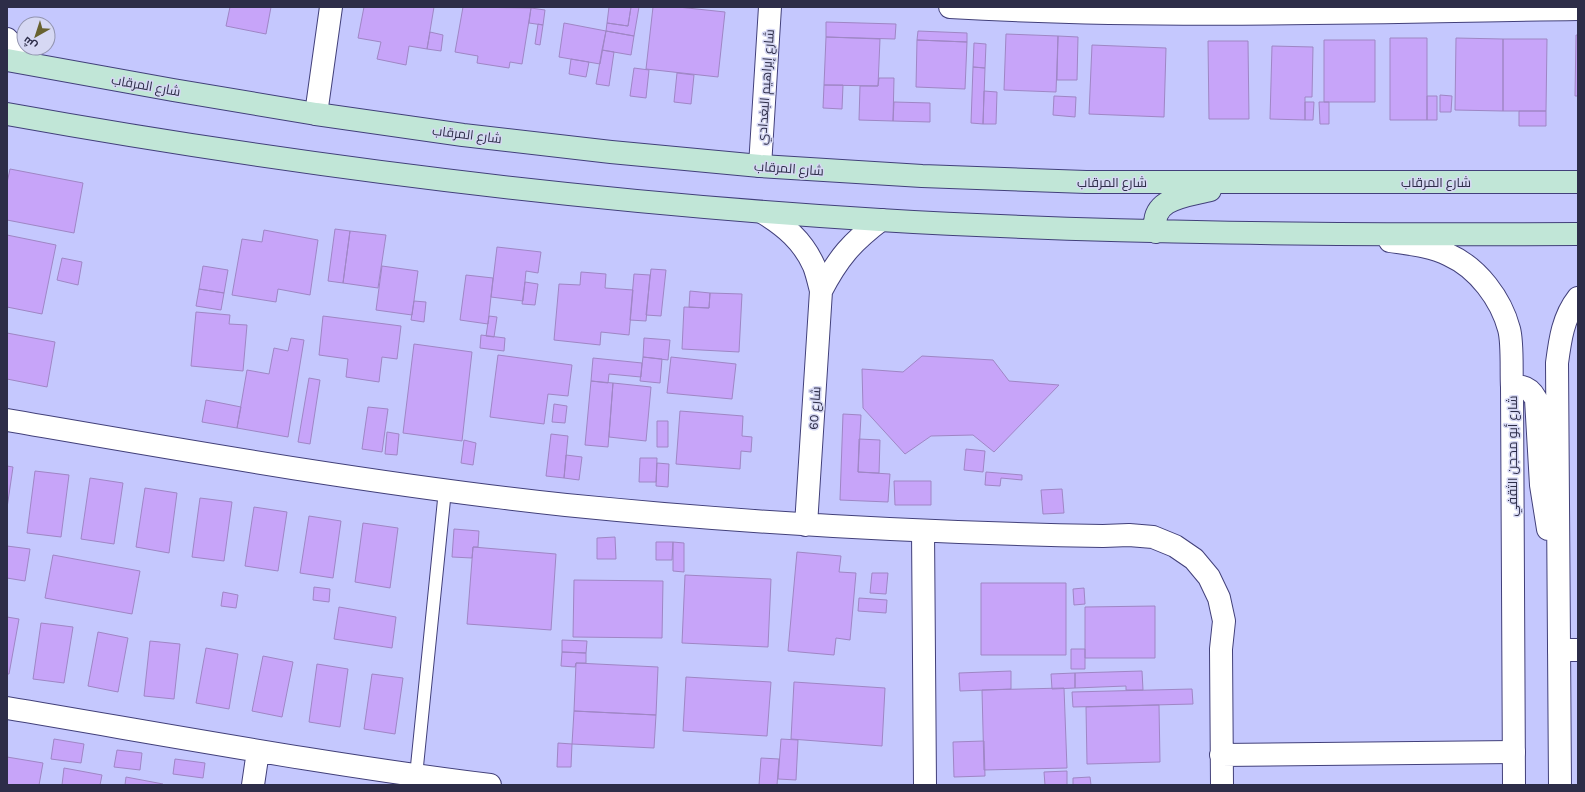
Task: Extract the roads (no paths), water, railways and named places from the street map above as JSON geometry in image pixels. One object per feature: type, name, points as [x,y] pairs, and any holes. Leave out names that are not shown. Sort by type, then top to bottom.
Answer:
[{"type":"main road","name":"شارع المرقاب","points":[[7,60],[316,114],[611,152],[760,166],[922,176],[1086,182],[1578,182]]},
{"type":"main road","points":[[7,114],[102,131],[258,155],[424,177],[597,197],[762,212],[1018,227],[1156,232],[1347,235],[1578,234]]},
{"type":"main road","points":[[1156,232],[1154,224],[1156,215],[1160,208],[1167,202],[1242,182]]},
{"type":"street","points":[[316,114],[331,7]]},
{"type":"street","name":"شارع إبراهيم البغدادي","points":[[760,166],[770,7]]},
{"type":"street","points":[[950,7],[1193,11],[1578,9]]},
{"type":"street","points":[[7,39],[30,63]]},
{"type":"street","name":"شارع 60","points":[[762,212],[784,226],[801,244],[814,266],[821,291],[806,525]]},
{"type":"street","name":"شارع 60","points":[[821,291],[832,269],[846,251],[862,234],[881,220]]},
{"type":"street","name":"شارع أبو محجن الثقفي","points":[[1347,235],[1418,245],[1450,255],[1477,273],[1497,299],[1509,330],[1512,387],[1514,785]]},
{"type":"street","points":[[1560,785],[1568,650],[1558,556],[1557,363],[1561,332],[1573,304],[1578,298]]},
{"type":"street","points":[[1512,387],[1519,386],[1527,388],[1533,392],[1536,399],[1543,503],[1551,539],[1558,556]]},
{"type":"street","points":[[7,420],[318,472],[445,490],[565,504],[686,516],[806,525],[923,531],[1103,536],[1129,535],[1153,537],[1174,546],[1194,559],[1209,577],[1219,598],[1224,621],[1221,649],[1222,785]]},
{"type":"street","points":[[923,531],[925,785]]},
{"type":"street","points":[[7,708],[258,751],[416,776],[490,785]]},
{"type":"street","points":[[252,785],[258,751]]},
{"type":"street","points":[[1221,755],[1514,752]]},
{"type":"lane","points":[[416,776],[445,490]]}]
